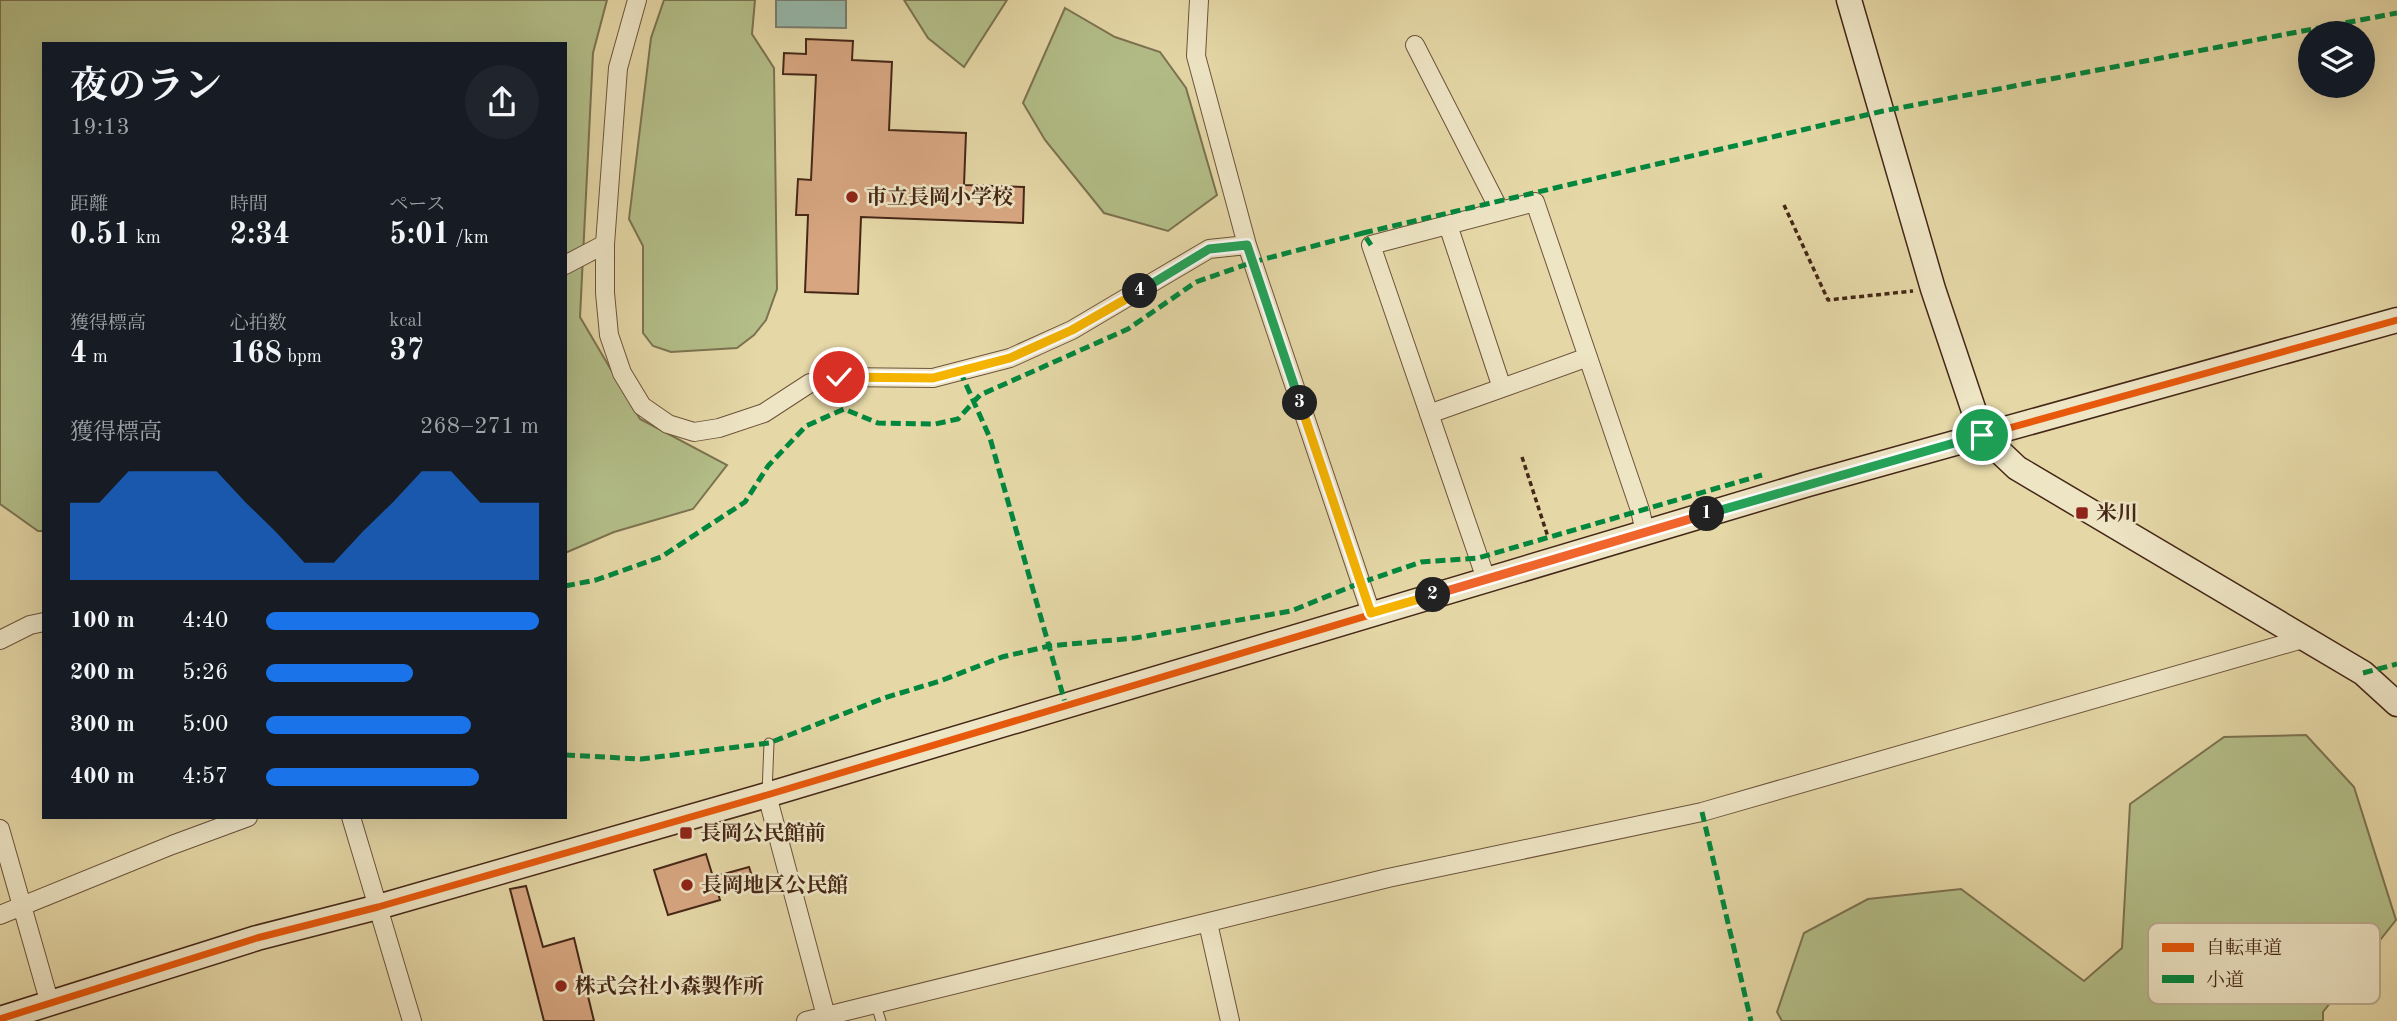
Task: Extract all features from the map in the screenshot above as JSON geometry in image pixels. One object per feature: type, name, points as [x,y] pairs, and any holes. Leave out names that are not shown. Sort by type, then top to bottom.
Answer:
[{"type":"street","points":[[637,0],[618,68],[605,244],[605,293],[609,335],[622,373],[642,406],[668,424],[694,432],[719,428],[764,413],[810,383],[839,377],[933,378],[1010,358],[1072,330],[1209,249],[1247,245]]},
{"type":"street","points":[[1199,0],[1196,56],[1247,245],[1371,613]]},
{"type":"street","points":[[1849,0],[1933,289],[1982,435],[2017,468],[2363,673],[2397,704]]},
{"type":"street","points":[[1415,45],[1500,211]]},
{"type":"street","points":[[1486,579],[1371,245],[1535,202],[1646,532]]},
{"type":"street","points":[[1448,225],[1502,388]]},
{"type":"street","points":[[567,264],[605,244]]},
{"type":"street","points":[[0,1019],[257,939],[767,795],[1646,532],[2397,320]]},
{"type":"street","points":[[1429,414],[1588,357]]},
{"type":"street","points":[[0,640],[30,625],[42,622]]},
{"type":"street","points":[[806,1021],[826,1016],[879,1013],[1208,923],[1388,878],[1702,812],[2306,638]]},
{"type":"street","points":[[767,795],[826,1016]]},
{"type":"street","points":[[0,915],[243,819]]},
{"type":"street","points":[[352,819],[412,1021]]},
{"type":"street","points":[[0,829],[50,1004]]},
{"type":"street","points":[[1208,923],[1230,1021]]},
{"type":"lane","points":[[767,795],[769,743]]},
{"type":"path","points":[[1784,205],[1828,300],[1933,289]]},
{"type":"path","points":[[1522,457],[1548,537]]},
{"type":"green space","points":[[0,0],[607,0],[593,53],[580,317],[640,419],[727,465],[693,509],[614,532],[567,552],[567,42],[42,42],[42,531],[38,531],[0,504]]},
{"type":"green space","points":[[664,0],[755,0],[752,34],[774,68],[777,289],[766,320],[754,335],[737,348],[671,352],[653,346],[643,333],[643,246],[629,219],[651,38]]},
{"type":"green space","points":[[904,0],[1007,0],[964,67],[928,38]]},
{"type":"green space","points":[[1065,8],[1115,37],[1160,52],[1186,88],[1217,195],[1168,231],[1104,213],[1045,140],[1023,103]]},
{"type":"green space","points":[[2306,735],[2354,787],[2396,920],[2380,940],[2380,923],[2148,923],[2148,1004],[2329,1004],[2323,1012],[2323,1021],[1782,1021],[1777,1012],[1804,933],[1868,899],[1961,889],[2084,981],[2122,948],[2130,804],[2224,737]]},
{"type":"shaded area","points":[[776,0],[846,0],[846,28],[776,27]]},
{"type":"building","points":[[806,39],[853,41],[852,60],[892,62],[889,130],[966,133],[964,185],[1024,187],[1023,223],[861,217],[858,294],[805,292],[808,215],[796,215],[798,179],[811,180],[816,75],[783,74],[784,53],[806,54]]},
{"type":"building","name":"長岡地区公民館","points":[[706,854],[713,877],[749,867],[754,882],[718,893],[720,900],[668,915],[654,870]]},
{"type":"building","name":"株式会社小森製作所","points":[[526,886],[543,947],[574,938],[594,1021],[544,1021],[510,889]]},
{"type":"marked path","points":[[1363,233],[1883,111],[2397,13]]},
{"type":"marked path","points":[[567,586],[596,580],[661,557],[745,502],[768,466],[806,426],[844,409],[878,423],[935,424],[958,419],[980,395],[1128,329],[1196,282],[1253,262],[1363,233],[1371,245]]},
{"type":"marked path","points":[[960,371],[990,438],[1066,706]]},
{"type":"marked path","points":[[567,755],[641,759],[769,743],[884,698],[940,681],[1002,657],[1049,646],[1135,638],[1291,611],[1421,562],[1478,558],[1762,475]]},
{"type":"marked path","points":[[2363,673],[2397,664]]},
{"type":"marked path","points":[[1702,812],[1751,1021]]},
{"type":"cycle path","points":[[0,1019],[257,938],[378,907],[767,795],[1808,484],[2397,320]]},
{"type":"place","name":"市立長岡小学校","points":[[852,197]]},
{"type":"place","name":"米川","points":[[2082,513]]},
{"type":"place","name":"長岡公民館前","points":[[686,833]]},
{"type":"place","name":"長岡地区公民館","points":[[687,885]]},
{"type":"place","name":"株式会社小森製作所","points":[[561,986]]},
{"type":"route","points":[[839,377],[933,378],[1010,358],[1072,330],[1209,249],[1247,245],[1371,613],[1982,435]]}]
